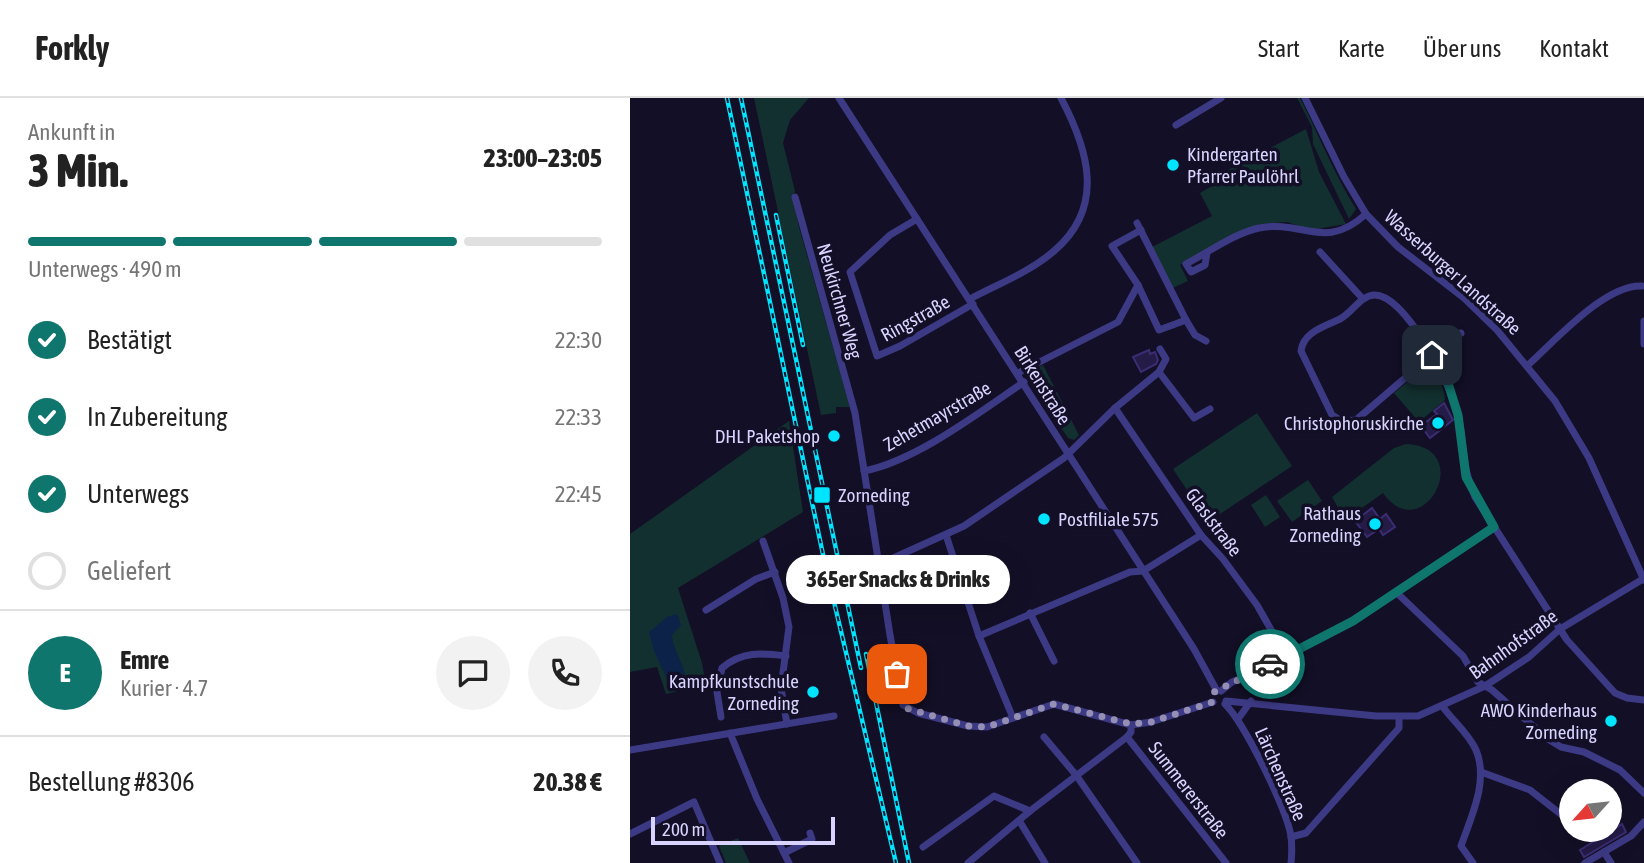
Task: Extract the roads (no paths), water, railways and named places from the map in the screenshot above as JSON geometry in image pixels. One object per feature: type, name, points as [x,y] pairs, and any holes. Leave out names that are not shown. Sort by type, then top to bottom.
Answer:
[{"type":"street","name":"Birkenstraße","points":[[839,98],[1024,382],[1219,691]]},
{"type":"street","points":[[971,301],[1037,264],[1054,251],[1069,236],[1081,214],[1087,194],[1087,164],[1080,137],[1061,98]]},
{"type":"street","points":[[1175,125],[1221,98]]},
{"type":"street","name":"Wasserburger Landstraße","points":[[1306,98],[1344,177],[1366,214],[1398,247],[1464,298],[1497,330],[1555,401],[1589,458],[1644,579]]},
{"type":"street","name":"Neukirchner Weg","points":[[795,197],[855,413],[864,471]]},
{"type":"street","points":[[1208,253],[1256,229],[1281,226],[1312,233],[1330,233],[1350,226],[1366,214]]},
{"type":"street","name":"Ringstraße","points":[[917,219],[890,235],[850,272],[877,356],[900,346],[971,301]]},
{"type":"street","points":[[1186,320],[1158,330],[1138,285],[1120,263],[1112,246],[1139,227],[1186,320],[1195,335],[1206,341]]},
{"type":"street","points":[[1320,252],[1363,299]]},
{"type":"street","points":[[1018,373],[1118,322],[1138,285]]},
{"type":"street","points":[[1528,365],[1586,313],[1623,288],[1643,285]]},
{"type":"street","points":[[1432,355],[1356,420],[1342,421],[1332,415],[1301,351],[1302,342],[1308,335],[1346,316],[1363,299],[1373,295],[1386,297],[1424,342],[1432,355],[1447,380],[1458,415],[1466,477],[1494,527],[1560,629],[1607,686],[1620,696],[1644,700]]},
{"type":"street","points":[[1644,321],[1644,344]]},
{"type":"street","points":[[1424,342],[1461,332]]},
{"type":"street","points":[[880,564],[975,519],[1068,454],[1115,408],[1159,372],[1166,359],[1160,349]]},
{"type":"street","points":[[1159,372],[1194,418],[1210,409]]},
{"type":"street","name":"Zehetmayrstraße","points":[[864,471],[878,469],[926,445],[971,419],[1024,382]]},
{"type":"street","name":"Glaslstraße","points":[[1115,408],[1200,535],[1223,559],[1257,605],[1286,656]]},
{"type":"street","points":[[864,471],[903,705],[918,713],[968,726],[987,727],[1054,704],[1131,724],[1151,722],[1213,702],[1213,694],[1232,682],[1353,621],[1398,594],[1494,527]]},
{"type":"street","points":[[946,535],[979,636],[1013,718]]},
{"type":"street","points":[[979,636],[1130,572],[1143,571],[1200,535]]},
{"type":"street","points":[[763,541],[775,572],[789,627],[782,688],[787,724]]},
{"type":"street","points":[[706,610],[756,579],[775,572]]},
{"type":"street","name":"Bahnhofstraße","points":[[1213,702],[1218,706],[1226,702],[1251,701],[1399,718],[1418,716],[1485,686],[1529,657],[1560,629],[1644,579]]},
{"type":"street","points":[[1398,594],[1463,656],[1478,682],[1548,740],[1561,747],[1584,752],[1620,770],[1644,793]]},
{"type":"street","points":[[1030,613],[1054,661]]},
{"type":"street","points":[[721,717],[717,692],[722,668],[741,655],[761,653],[786,656]]},
{"type":"street","name":"Lärchenstraße","points":[[1219,691],[1238,719],[1285,816],[1291,837],[1291,863]]},
{"type":"street","points":[[1238,719],[1251,701]]},
{"type":"street","points":[[1443,707],[1476,750],[1481,772],[1477,800],[1461,846],[1473,863]]},
{"type":"street","points":[[630,751],[834,716]]},
{"type":"street","points":[[1291,837],[1303,835],[1332,806],[1399,728],[1399,718]]},
{"type":"street","points":[[967,862],[1127,737],[1131,732],[1131,724]]},
{"type":"street","points":[[730,733],[757,799],[789,863]]},
{"type":"street","points":[[1044,737],[1076,775],[1137,863]]},
{"type":"street","name":"Summererstraße","points":[[1127,737],[1226,863]]},
{"type":"street","points":[[1481,772],[1530,790],[1559,813]]},
{"type":"street","points":[[923,847],[993,796],[1030,811]]},
{"type":"street","points":[[630,834],[694,802],[720,863]]},
{"type":"street","points":[[1020,822],[1045,863]]},
{"type":"street","points":[[1585,863],[1631,836],[1644,822]]},
{"type":"street","points":[[784,853],[813,839],[810,833]]},
{"type":"street","points":[[1604,852],[1611,863]]},
{"type":"water","points":[[677,614],[681,625],[672,635],[686,682],[676,687],[670,685],[654,651],[649,632],[667,617]]},
{"type":"railway","points":[[727,98],[825,564],[896,863]]},
{"type":"railway","points":[[741,98],[861,668]]},
{"type":"railway","points":[[776,215],[803,345]]},
{"type":"railway","points":[[866,654],[909,863]]},
{"type":"place","name":"Kindergarten Pfarrer Paulöhrl","points":[[1173,165]]},
{"type":"place","name":"Christophoruskirche","points":[[1438,423]]},
{"type":"place","name":"DHL Paketshop","points":[[834,436]]},
{"type":"place","name":"Zorneding","points":[[822,495]]},
{"type":"place","name":"Postfiliale 575","points":[[1044,519]]},
{"type":"place","name":"Rathaus Zorneding","points":[[1375,524]]},
{"type":"place","name":"365er Snacks & Drinks","points":[[897,674]]},
{"type":"place","name":"Kampfkunstschule Zorneding","points":[[813,692]]},
{"type":"place","name":"AWO Kinderhaus Zorneding","points":[[1611,721]]}]
